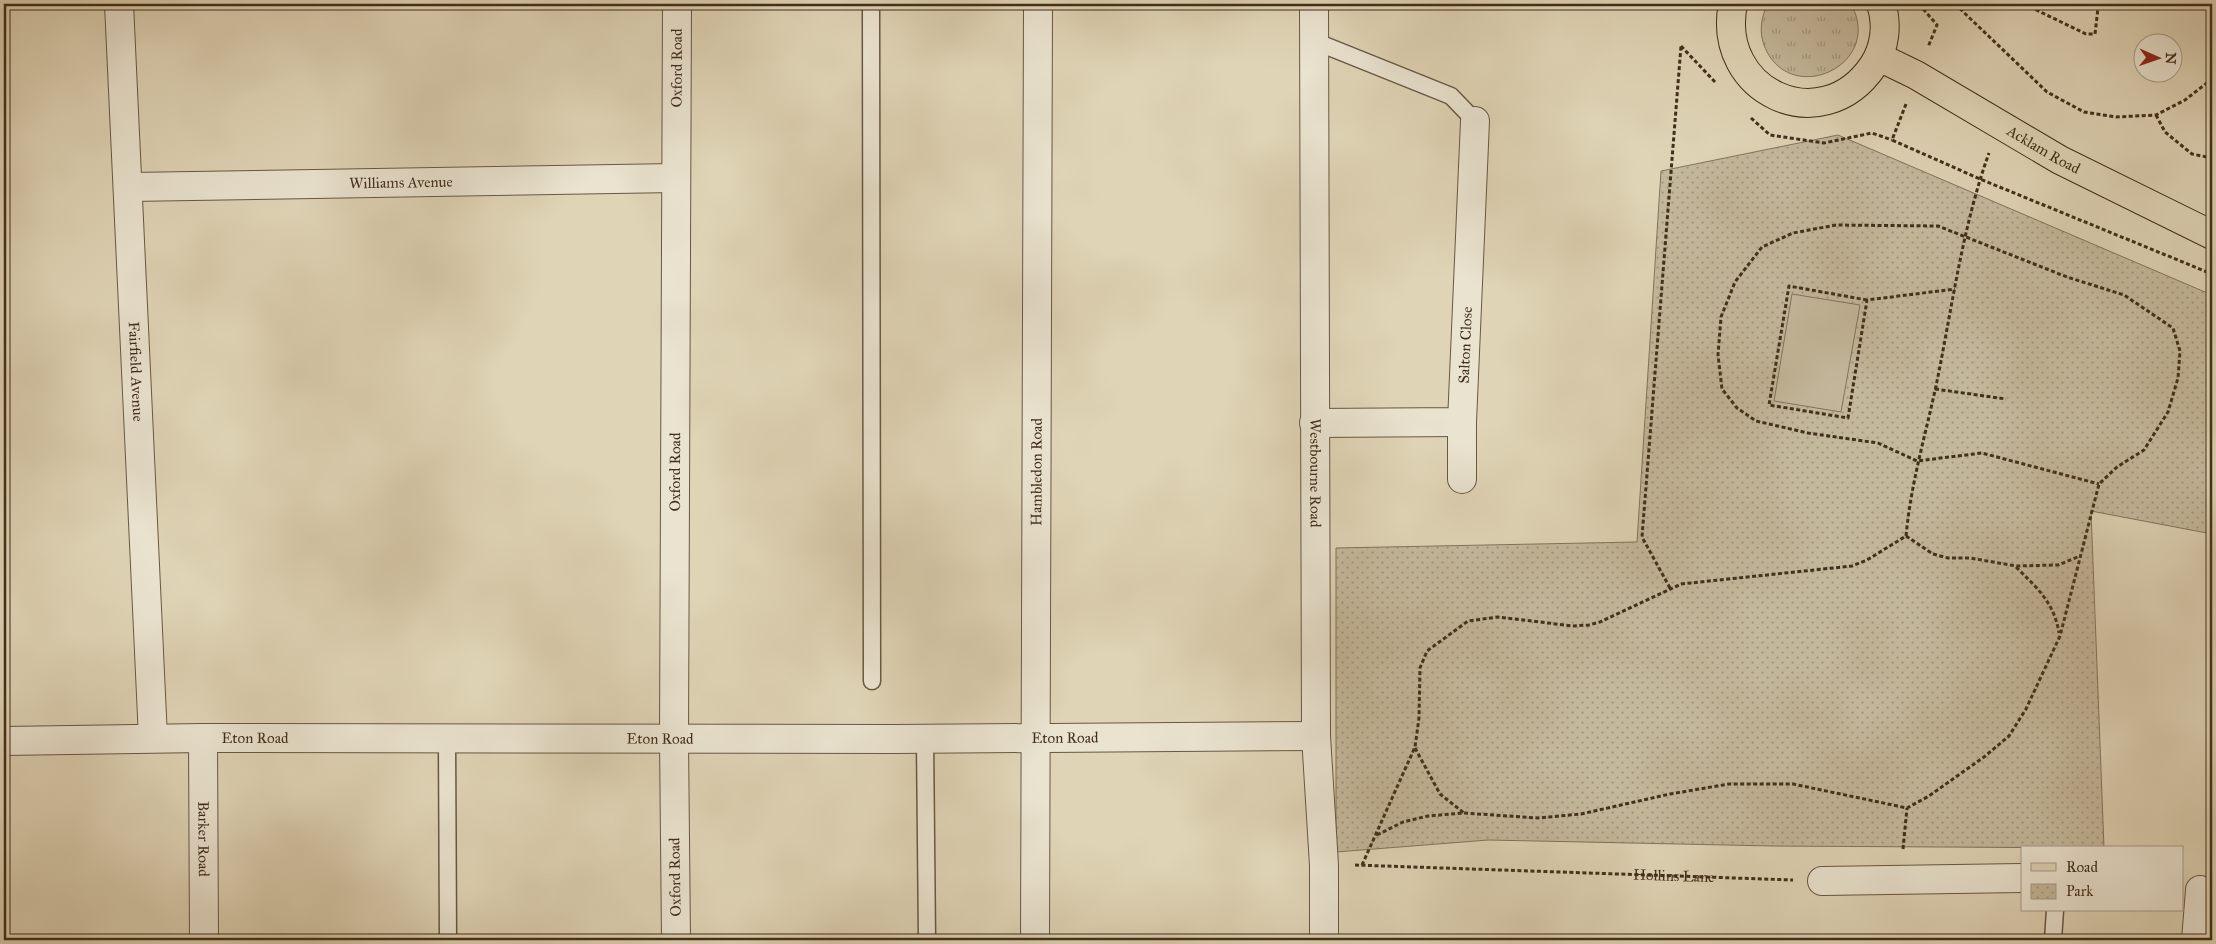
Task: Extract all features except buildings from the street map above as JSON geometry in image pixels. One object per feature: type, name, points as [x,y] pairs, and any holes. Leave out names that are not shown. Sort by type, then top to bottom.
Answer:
[{"type":"main road","points":[[1732,4],[1730,31],[1736,56],[1750,78],[1770,94],[1794,102],[1820,102],[1844,94],[1864,78],[1879,57],[1885,34],[1884,12],[1881,4]]},
{"type":"main road","name":"Acklam Road","points":[[1879,57],[1916,75],[2060,160],[2212,236]]},
{"type":"street","name":"Fairfield Avenue","points":[[119,4],[154,738]]},
{"type":"street","name":"Oxford Road","points":[[676,940],[674,739],[677,4]]},
{"type":"street","name":"Hambledon Road","points":[[1035,940],[1038,4]]},
{"type":"street","name":"Westbourne Road","points":[[1314,4],[1316,736],[1324,865],[1324,940]]},
{"type":"street","name":"Salton Close","points":[[1462,479],[1462,422],[1475,121]]},
{"type":"street","name":"Williams Avenue","points":[[129,187],[675,178]]},
{"type":"street","points":[[1314,423],[1462,422]]},
{"type":"street","name":"Eton Road","points":[[4,741],[154,738],[1035,739],[1316,736]]},
{"type":"street","name":"Barker Road","points":[[203,738],[204,940]]},
{"type":"street","points":[[1822,881],[2021,878]]},
{"type":"street","points":[[2196,940],[2198,889]]},
{"type":"lane","points":[[871,4],[872,681]]},
{"type":"lane","points":[[1314,41],[1451,96],[1475,121]]},
{"type":"lane","points":[[447,738],[448,940]]},
{"type":"lane","points":[[925,739],[927,940]]},
{"type":"lane","points":[[2053,940],[2054,912]]},
{"type":"path","points":[[1955,4],[2047,92],[2084,112],[2116,117],[2156,115],[2185,100],[2212,79]]},
{"type":"path","points":[[2024,4],[2086,34],[2095,34],[2098,6],[2121,4]]},
{"type":"path","points":[[2204,4],[2212,15]]},
{"type":"path","points":[[1670,588],[1642,537],[1681,46]]},
{"type":"path","points":[[2156,115],[2165,132],[2192,154],[2212,158]]},
{"type":"path","points":[[1906,536],[1917,461],[1935,389],[1965,238],[1980,179],[1999,124]]},
{"type":"path","points":[[1377,835],[1403,822],[1428,816],[1464,814],[1538,818],[1582,814],[1670,794],[1729,784],[1793,784],[1908,808],[1929,796],[1984,757],[2008,736],[2026,709],[2060,636],[2099,484],[2117,468],[2144,450],[2168,412],[2178,378],[2180,351],[2173,328],[2124,295],[2067,277],[1938,226],[1836,225],[1793,233],[1762,247],[1735,282],[1722,317],[1718,355],[1722,389],[1737,408],[1756,421],[1808,433],[1878,443],[1917,461],[1982,452],[2099,484]]},
{"type":"path","points":[[1867,300],[1848,418],[1769,405],[1789,286],[1867,300],[1955,289]]},
{"type":"path","points":[[1935,389],[2006,399]]},
{"type":"path","points":[[1362,865],[1415,748],[1420,718],[1420,668],[1427,652],[1468,621],[1498,617],[1573,626],[1589,625],[1600,622],[1682,584],[1852,566],[1867,560],[1906,536]]},
{"type":"path","points":[[1906,536],[1933,554],[1948,558],[1970,558],[2016,566],[2058,565],[2080,555]]},
{"type":"path","points":[[2016,566],[2042,593],[2056,616],[2060,636]]},
{"type":"path","points":[[1415,748],[1440,794],[1464,814]]},
{"type":"path","points":[[1901,880],[1908,808]]},
{"type":"path","name":"Hollins Lane","points":[[1324,865],[1822,881]]},
{"type":"green space","points":[[1768,4],[1851,4],[1858,26],[1855,46],[1845,61],[1829,72],[1811,76],[1792,74],[1776,64],[1764,45],[1762,24]]},
{"type":"green space","points":[[1838,135],[2212,295],[2212,534],[2091,511],[2104,846],[1774,846],[1488,840],[1336,852],[1336,548],[1637,542],[1661,171]]},
{"type":"green space","points":[[1792,294],[1860,305],[1841,412],[1774,401]]}]
